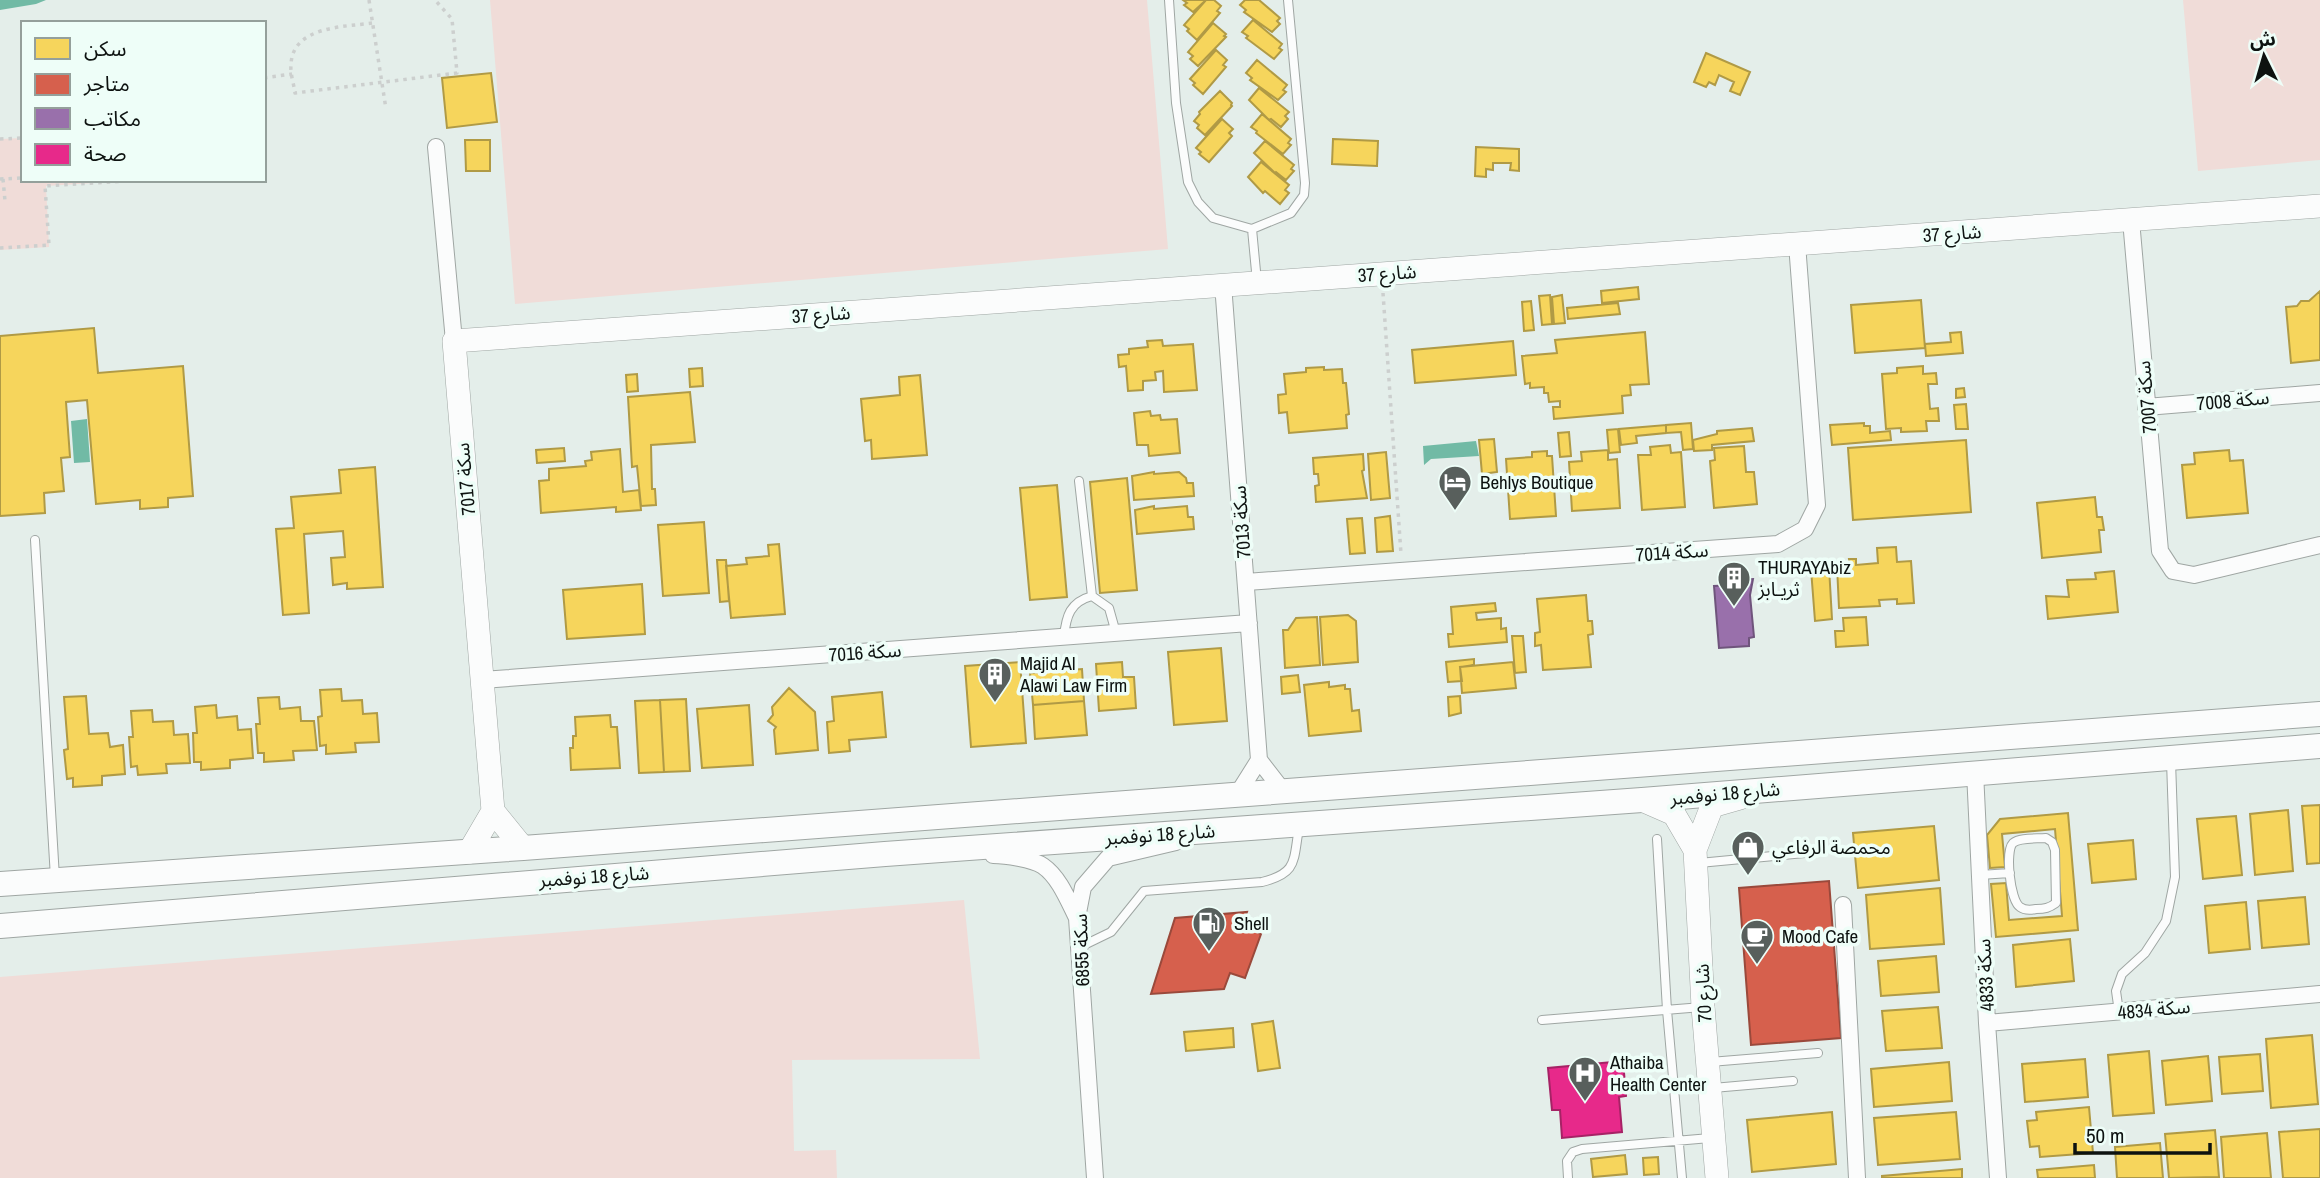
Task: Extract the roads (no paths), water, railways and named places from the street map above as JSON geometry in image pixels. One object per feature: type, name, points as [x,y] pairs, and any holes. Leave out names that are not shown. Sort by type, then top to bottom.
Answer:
[{"type":"main road","name":"شارع 18 نوفمبر","points":[[0,884],[469,852],[2320,714]]},
{"type":"main road","name":"شارع 18 نوفمبر","points":[[0,926],[885,854],[1642,800],[2320,747]]},
{"type":"street","name":"سكة 7017","points":[[436,147],[493,811]]},
{"type":"street","name":"شارع 37","points":[[454,341],[2320,206]]},
{"type":"street","name":"سكة 7007","points":[[2131,220],[2160,551],[2174,571],[2194,575],[2320,545]]},
{"type":"street","name":"سكة 7014","points":[[1246,582],[1778,544],[1805,529],[1817,505],[1797,244]]},
{"type":"street","name":"سكة 7013","points":[[1223,284],[1259,760]]},
{"type":"street","name":"سكة 7008","points":[[2146,407],[2320,393]]},
{"type":"street","name":"سكة 7016","points":[[482,680],[1249,623]]},
{"type":"street","points":[[1237,794],[1259,760],[1283,791]]},
{"type":"street","name":"سكة 4833","points":[[1975,772],[1987,1023],[1998,1178]]},
{"type":"street","name":"شارع 70","points":[[1717,1178],[1703,1007],[1695,857],[1712,806],[1770,789]]},
{"type":"street","name":"شارع 70","points":[[1642,800],[1674,814],[1695,857]]},
{"type":"street","points":[[469,852],[493,811],[523,848]]},
{"type":"street","name":"سكة 6855","points":[[1095,1178],[1077,918],[1083,887],[1108,858],[1231,829]]},
{"type":"street","points":[[885,854],[1006,855],[1042,866],[1063,890],[1077,918]]},
{"type":"street","points":[[1843,905],[1857,1178]]},
{"type":"street","name":"سكة 4834","points":[[1987,1023],[2320,994]]},
{"type":"lane","points":[[1169,0],[1176,103],[1188,182],[1198,202],[1213,218],[1252,229],[1291,213],[1304,195],[1288,0]]},
{"type":"lane","points":[[1252,229],[1257,282]]},
{"type":"lane","points":[[1079,481],[1092,596]]},
{"type":"lane","points":[[35,540],[55,880]]},
{"type":"lane","points":[[1064,637],[1066,620],[1073,605],[1082,598],[1092,596],[1109,608],[1116,633]]},
{"type":"lane","points":[[2119,1012],[2116,991],[2122,974],[2145,953],[2166,921],[2175,877],[2171,758]]},
{"type":"lane","points":[[1079,948],[1111,932],[1143,891],[1262,882],[1280,877],[1292,866],[1299,825]]},
{"type":"lane","points":[[2046,838],[2052,842],[2056,902],[2049,908],[2020,908],[2015,900],[2010,873],[2009,851],[2012,844],[2018,840],[2046,838]]},
{"type":"lane","points":[[1657,839],[1667,1010],[1682,1178]]},
{"type":"lane","points":[[1695,857],[1805,853]]},
{"type":"lane","points":[[1980,875],[2010,873]]},
{"type":"lane","points":[[1542,1020],[1703,1007]]},
{"type":"lane","points":[[1707,1062],[1818,1053]]},
{"type":"lane","points":[[1710,1088],[1793,1081]]},
{"type":"lane","points":[[1568,1178],[1569,1156],[1582,1149],[1713,1138]]},
{"type":"place","name":"Behlys Boutique","points":[[1455,512]]},
{"type":"place","name":"THURAYAbiz ثريـابز","points":[[1734,608]]},
{"type":"place","name":"Majid Al Alawi Law Firm","points":[[995,704]]},
{"type":"place","name":"محمصة الرفاعي","points":[[1748,877]]},
{"type":"place","name":"Shell","points":[[1209,953]]},
{"type":"place","name":"Mood Cafe","points":[[1757,966]]},
{"type":"place","name":"Athaiba Health Center","points":[[1585,1103]]}]
